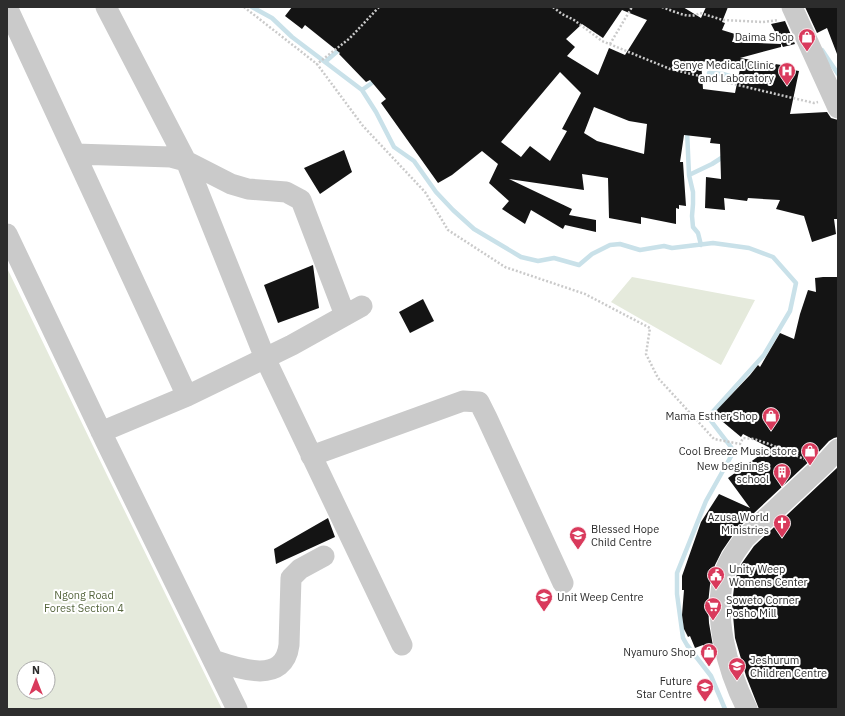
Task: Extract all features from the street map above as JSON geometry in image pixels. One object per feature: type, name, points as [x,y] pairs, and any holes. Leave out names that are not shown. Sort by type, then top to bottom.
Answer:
[{"type":"street","points":[[7,7],[187,396]]},
{"type":"street","points":[[106,7],[186,161],[265,358],[402,645]]},
{"type":"street","points":[[794,11],[835,103]]},
{"type":"street","points":[[75,154],[171,156],[186,161],[231,184],[248,189],[286,192],[301,200],[354,311],[292,345],[187,396],[101,432]]},
{"type":"street","points":[[7,234],[101,432],[237,709]]},
{"type":"street","points":[[311,456],[463,401],[478,402],[487,418],[563,583]]},
{"type":"street","points":[[747,709],[733,675],[725,648],[721,627],[720,610],[726,570],[734,552],[745,538],[832,456]]},
{"type":"street","points":[[213,660],[244,670],[257,672],[268,670],[282,662],[288,654],[289,645],[291,578],[300,569],[324,556]]},
{"type":"path","points":[[244,7],[317,64],[363,126],[425,192],[448,230],[504,267],[585,294],[650,328],[646,354],[658,378],[714,439],[740,444],[743,438],[754,439],[808,460],[815,457],[832,456]]},
{"type":"path","points":[[317,64],[350,38],[380,7]]},
{"type":"path","points":[[553,7],[562,14],[574,20],[602,41],[670,69],[814,103],[835,103]]},
{"type":"path","points":[[610,44],[632,7]]},
{"type":"path","points":[[662,7],[689,16],[696,16],[700,13],[723,20],[764,22],[781,20],[794,11]]},
{"type":"green space","name":"Ngong Road Forest Section 4","points":[[7,268],[107,475],[222,709],[7,709]]},
{"type":"green space","points":[[632,277],[755,300],[721,365],[611,302]]},
{"type":"building","points":[[292,7],[683,7],[701,18],[706,7],[728,7],[722,22],[725,23],[722,30],[735,34],[732,42],[781,44],[781,47],[740,58],[793,67],[793,70],[799,71],[790,114],[827,112],[831,118],[838,120],[838,219],[834,219],[836,234],[812,242],[804,216],[776,209],[780,200],[748,198],[747,201],[724,198],[725,210],[705,208],[706,177],[721,179],[720,144],[710,143],[711,138],[684,135],[680,162],[683,162],[686,206],[679,205],[679,209],[676,208],[676,224],[641,217],[641,224],[609,218],[608,178],[582,174],[584,190],[509,179],[572,209],[569,215],[596,220],[596,232],[565,225],[563,229],[531,210],[525,224],[502,209],[509,201],[489,183],[498,164],[482,151],[452,175],[438,183],[381,103],[386,99],[370,80],[366,82],[339,54],[340,53],[305,25],[302,29],[285,16]],"holes":[[[622,10],[647,20],[625,55],[609,48],[598,75],[567,56],[575,47],[566,39],[582,24],[603,38]],[[731,60],[730,68],[740,69],[735,93],[703,89],[701,61],[718,64]],[[560,72],[581,93],[562,129],[567,131],[550,161],[530,146],[521,157],[501,142]],[[594,107],[629,121],[647,124],[644,154],[597,141],[584,133]]]},
{"type":"building","points":[[805,7],[838,7],[838,54],[827,28],[817,33]]},
{"type":"building","points":[[785,21],[795,44],[783,47],[771,24]]},
{"type":"building","points":[[344,150],[352,172],[320,194],[304,168]]},
{"type":"building","points":[[313,265],[319,308],[278,323],[264,285]]},
{"type":"building","points":[[838,277],[838,437],[829,441],[737,529],[722,551],[715,565],[710,585],[708,604],[709,623],[715,658],[708,661],[703,645],[695,648],[690,636],[688,637],[684,629],[682,615],[684,590],[682,590],[682,576],[701,522],[719,494],[750,508],[728,478],[770,448],[743,434],[741,437],[714,413],[758,365],[760,367],[780,333],[794,339],[808,290],[816,292],[815,278]]},
{"type":"building","points":[[423,299],[434,321],[410,333],[399,312]]},
{"type":"building","points":[[838,467],[838,709],[759,709],[746,676],[735,638],[732,604],[737,573],[754,546]]},
{"type":"building","points":[[328,518],[335,537],[276,564],[274,549]]},
{"type":"waterway","points":[[252,7],[272,18],[292,37],[362,90],[376,112],[394,147],[414,161],[436,192],[453,210],[474,229],[521,257],[538,261],[554,258],[579,265],[592,254],[610,245],[620,244],[640,250],[664,246],[672,248],[713,243],[749,248],[773,257],[796,283],[790,311],[764,355],[708,417],[734,451],[706,501],[677,573],[677,594],[683,638],[711,676],[725,709]]},
{"type":"waterway","points":[[325,62],[341,48]]},
{"type":"waterway","points":[[822,50],[838,74]]},
{"type":"waterway","points":[[709,73],[723,74],[736,78],[739,86]]},
{"type":"waterway","points":[[362,90],[376,80]]},
{"type":"waterway","points":[[687,130],[689,175]]},
{"type":"waterway","points":[[701,245],[698,233],[693,227],[693,192],[689,175],[712,164],[726,155]]},
{"type":"place","name":"Daima Shop","points":[[807,52]]},
{"type":"place","name":"Senye Medical Clinic and Laboratory","points":[[787,86]]},
{"type":"place","name":"Mama Esther Shop","points":[[771,431]]},
{"type":"place","name":"Cool Breeze Music store","points":[[810,466]]},
{"type":"place","name":"New beginings school","points":[[782,487]]},
{"type":"place","name":"Azusa World Ministries","points":[[782,538]]},
{"type":"place","name":"Blessed Hope Child Centre","points":[[578,550]]},
{"type":"place","name":"Unity Weep Womens Center","points":[[716,590]]},
{"type":"place","name":"Unit Weep Centre","points":[[544,612]]},
{"type":"place","name":"Soweto Corner Posho Mill","points":[[713,621]]},
{"type":"place","name":"Nyamuro Shop","points":[[709,667]]},
{"type":"place","name":"Jeshurum Children Centre","points":[[737,681]]},
{"type":"place","name":"Future Star Centre","points":[[705,702]]}]
